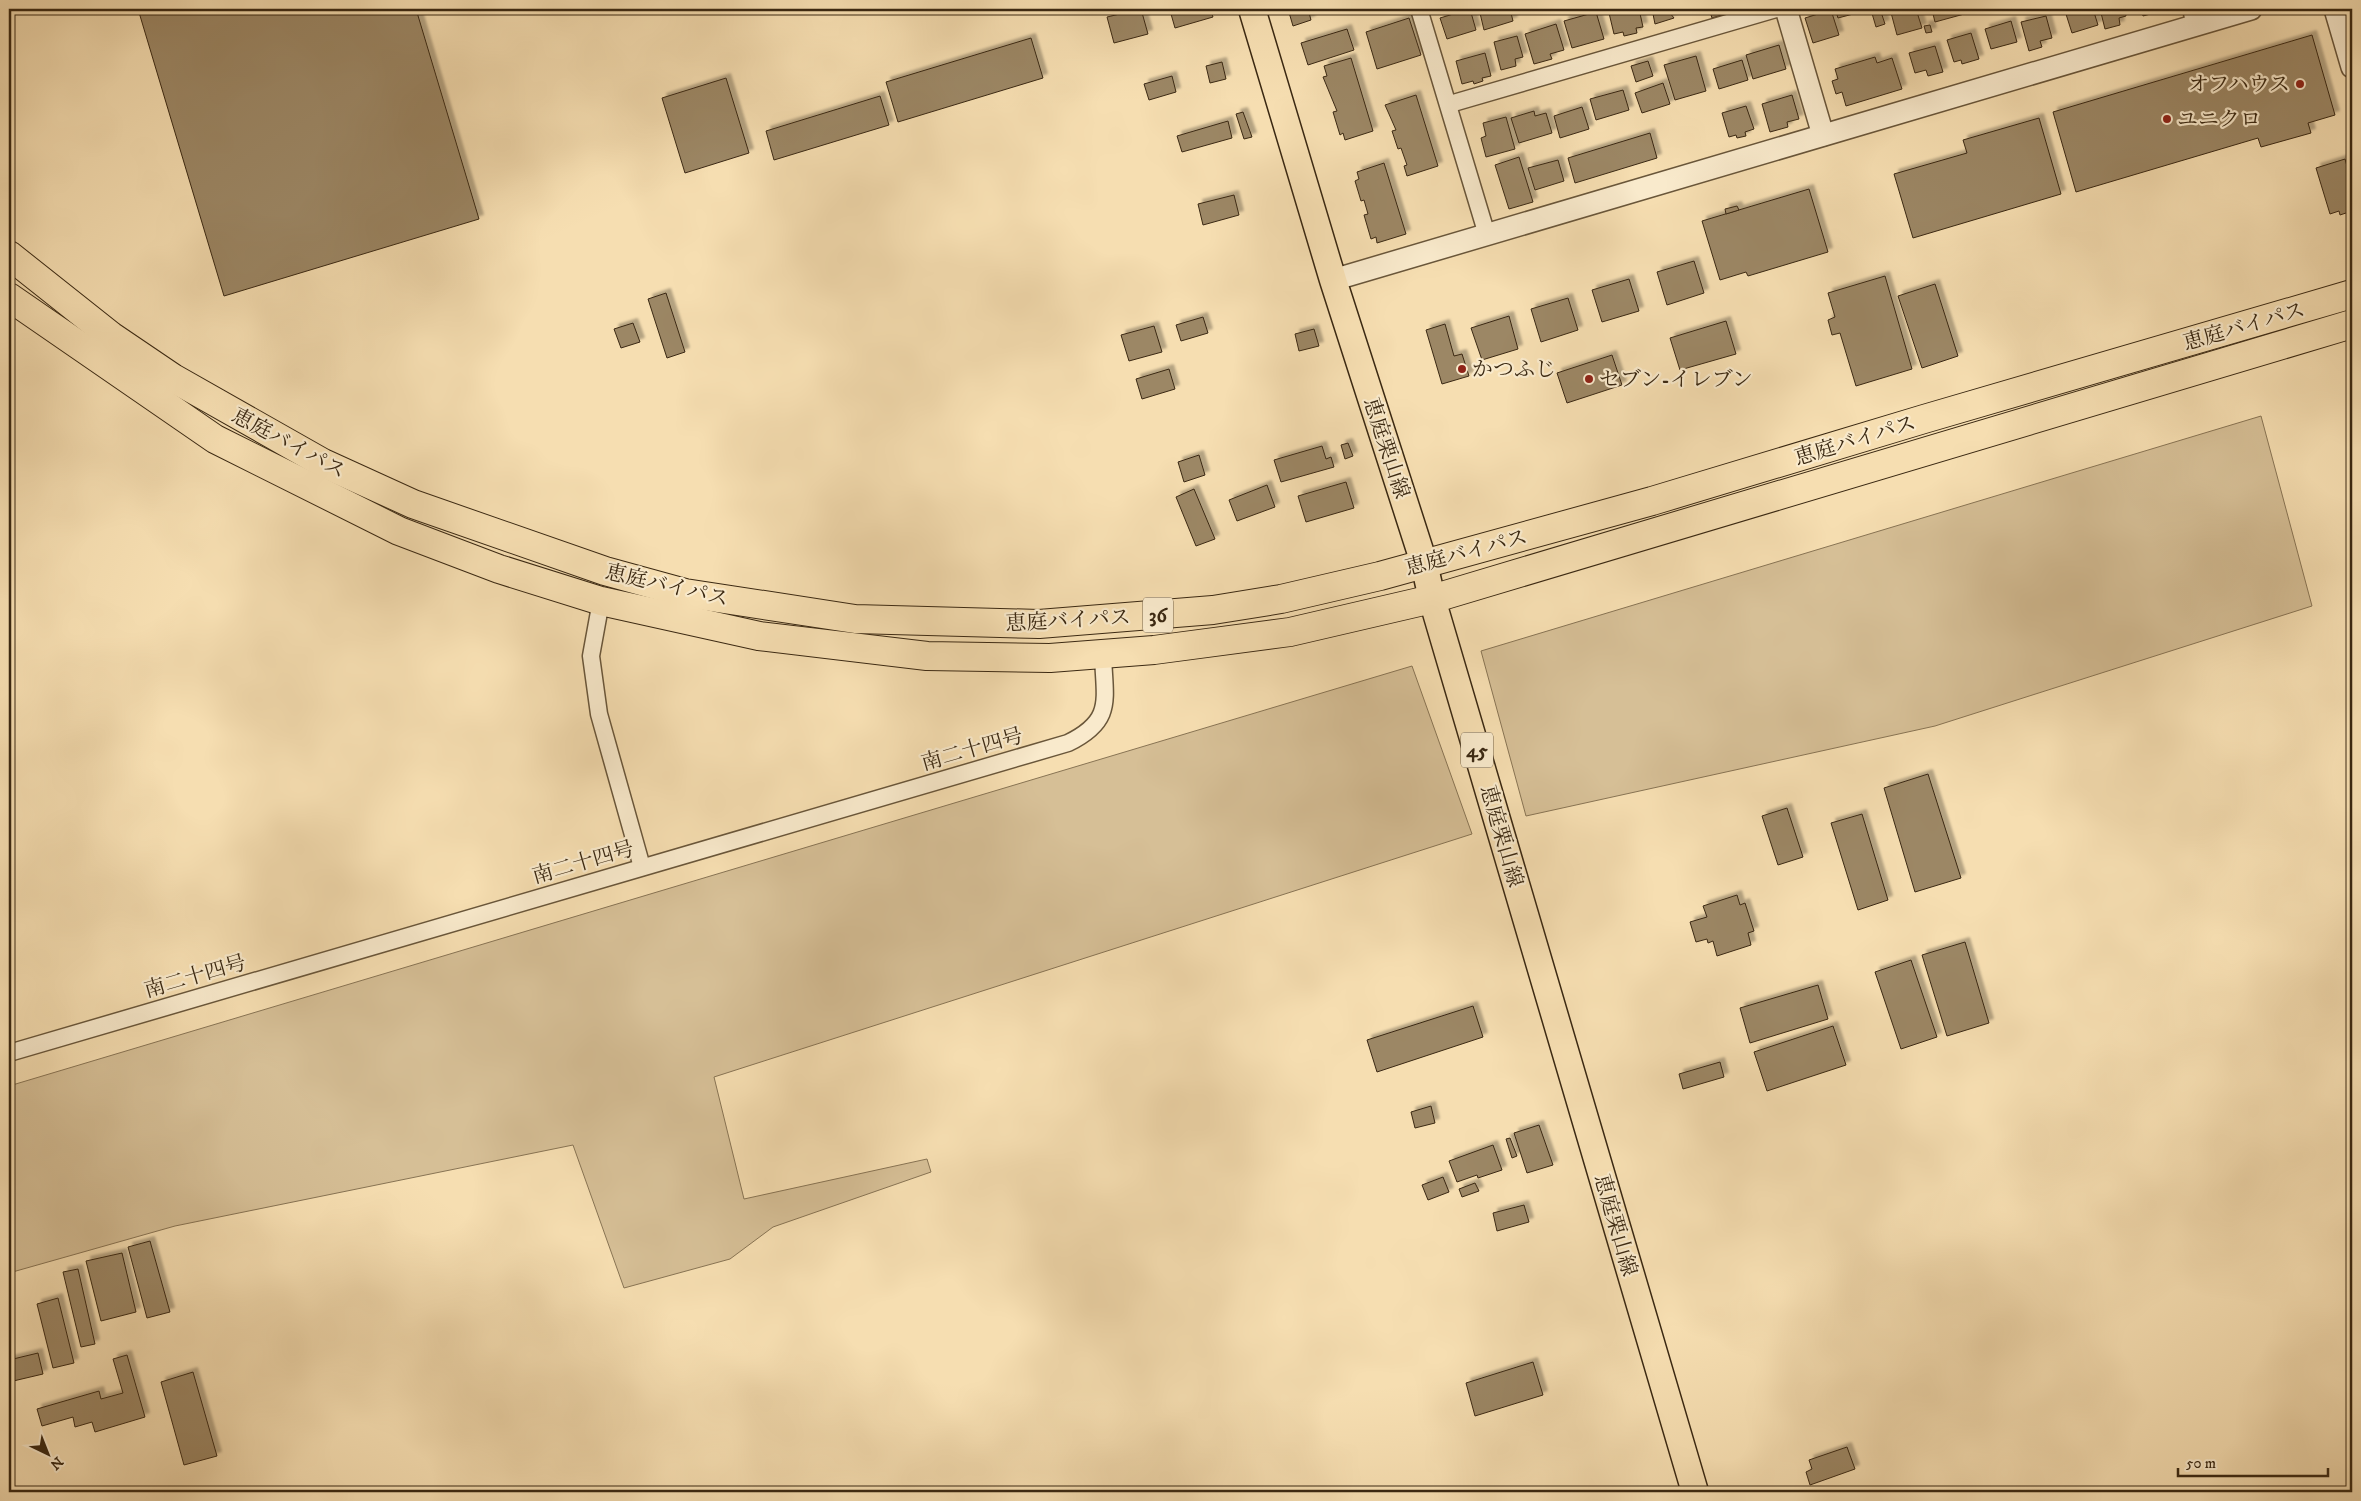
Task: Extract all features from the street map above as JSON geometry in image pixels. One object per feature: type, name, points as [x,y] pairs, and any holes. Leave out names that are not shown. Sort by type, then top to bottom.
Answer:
[{"type":"highway","name":"恵庭バイパス","points":[[9,255],[111,336],[173,378],[323,463],[413,504],[605,571],[685,593],[855,619],[1039,624],[1213,610],[1281,599],[1424,563],[1652,501],[2352,294]]},
{"type":"highway","name":"恵庭バイパス","points":[[9,297],[215,439],[399,531],[499,569],[601,601],[759,636],[927,656],[1050,658],[1103,654],[1290,632],[1432,599],[2352,324]]},
{"type":"main road","name":"恵庭栗山線","points":[[1252,9],[1334,280],[1424,563],[1432,599],[1695,1492]]},
{"type":"street","points":[[1419,9],[1450,104],[1488,235]]},
{"type":"street","points":[[1450,104],[1776,9]]},
{"type":"street","points":[[1786,9],[1823,135]]},
{"type":"street","points":[[1334,280],[1823,135],[2193,17],[2251,9]]},
{"type":"street","points":[[2335,9],[2352,67]]},
{"type":"street","points":[[601,601],[592,656],[599,714],[642,867]]},
{"type":"street","name":"南二十四号","points":[[9,1053],[1068,743],[1082,736],[1094,726],[1105,711],[1103,654]]},
{"type":"shaded area","points":[[2261,416],[2312,606],[1935,726],[1526,816],[1481,651]]},
{"type":"shaded area","points":[[1412,666],[1472,834],[714,1077],[744,1199],[927,1159],[931,1172],[773,1227],[730,1259],[624,1288],[573,1145],[175,1226],[9,1273],[9,1086]]},
{"type":"building","points":[[138,9],[416,9],[479,219],[224,296]]},
{"type":"building","points":[[1141,9],[1148,34],[1114,43],[1107,17]]},
{"type":"building","points":[[1177,9],[1210,9],[1213,17],[1175,28],[1171,14],[1178,12]]},
{"type":"building","points":[[1288,9],[1308,9],[1311,20],[1293,26]]},
{"type":"building","points":[[1470,9],[1476,30],[1447,39],[1440,18]]},
{"type":"building","points":[[1479,9],[1510,9],[1513,21],[1484,30]]},
{"type":"building","points":[[1518,9],[1540,9],[1520,14]]},
{"type":"building","points":[[1625,9],[1639,9],[1643,27],[1636,28],[1637,33],[1624,36],[1623,32],[1614,34],[1609,13]]},
{"type":"building","points":[[1652,9],[1682,9],[1670,13],[1674,18],[1655,24]]},
{"type":"building","points":[[1709,9],[1726,9],[1728,13],[1712,18]]},
{"type":"building","points":[[1835,9],[1856,9],[1857,13],[1838,18]]},
{"type":"building","points":[[1880,9],[1885,24],[1876,27],[1871,10]]},
{"type":"building","points":[[1890,9],[1916,9],[1922,28],[1897,35]]},
{"type":"building","points":[[1966,9],[1968,13],[1935,22],[1932,10]]},
{"type":"building","points":[[2093,9],[2098,25],[2072,33],[2065,11]]},
{"type":"building","points":[[2100,9],[2125,9],[2126,16],[2119,18],[2120,25],[2105,29]]},
{"type":"building","points":[[2141,9],[2169,9],[2143,16]]},
{"type":"building","points":[[1831,10],[1839,35],[1813,43],[1805,18]]},
{"type":"building","points":[[1596,12],[1604,39],[1572,48],[1564,21]]},
{"type":"building","points":[[2046,16],[2052,38],[2040,41],[2042,47],[2029,51],[2021,22]]},
{"type":"building","points":[[1409,18],[1421,55],[1377,69],[1366,32]]},
{"type":"building","points":[[2011,21],[2017,42],[1991,49],[1985,29]]},
{"type":"building","points":[[1556,24],[1564,50],[1550,54],[1552,59],[1534,64],[1525,34]]},
{"type":"building","points":[[1930,25],[1932,32],[1926,33],[1924,26]]},
{"type":"building","points":[[1347,29],[1354,50],[1308,65],[1301,43]]},
{"type":"building","points":[[1971,33],[1979,59],[1962,64],[1961,60],[1954,62],[1947,40]]},
{"type":"building","points":[[2312,35],[2335,115],[2308,123],[2311,133],[2261,147],[2258,138],[2076,192],[2053,112]]},
{"type":"building","points":[[1517,36],[1523,57],[1515,59],[1516,66],[1501,70],[1494,42]]},
{"type":"building","points":[[1031,38],[1043,78],[898,122],[886,82]]},
{"type":"building","points":[[1779,45],[1786,69],[1753,79],[1746,55]]},
{"type":"building","points":[[1935,46],[1943,72],[1928,76],[1926,70],[1915,73],[1909,53]]},
{"type":"building","points":[[1485,53],[1491,76],[1482,78],[1483,81],[1474,84],[1473,81],[1462,84],[1456,61]]},
{"type":"building","points":[[1696,56],[1706,91],[1675,100],[1664,65]]},
{"type":"building","points":[[1875,57],[1877,63],[1892,58],[1902,89],[1846,106],[1842,92],[1836,94],[1832,81],[1838,79],[1835,69]]},
{"type":"building","points":[[1351,58],[1373,131],[1345,140],[1343,133],[1340,135],[1333,112],[1337,111],[1323,77],[1327,76],[1324,66]]},
{"type":"building","points":[[1742,60],[1748,80],[1719,89],[1713,69]]},
{"type":"building","points":[[1648,61],[1653,76],[1636,82],[1631,66]]},
{"type":"building","points":[[1222,62],[1226,79],[1210,83],[1206,66]]},
{"type":"building","points":[[1172,76],[1176,92],[1149,100],[1144,84]]},
{"type":"building","points":[[726,78],[749,153],[685,173],[662,98]]},
{"type":"building","points":[[1663,83],[1670,104],[1642,113],[1635,93]]},
{"type":"building","points":[[1623,90],[1629,110],[1596,120],[1590,99]]},
{"type":"building","points":[[1416,95],[1438,166],[1407,176],[1404,166],[1407,165],[1401,148],[1398,149],[1392,131],[1396,130],[1385,105]]},
{"type":"building","points":[[1792,95],[1799,119],[1787,122],[1788,127],[1770,132],[1762,104]]},
{"type":"building","points":[[880,96],[889,125],[774,160],[766,131]]},
{"type":"building","points":[[1746,106],[1754,129],[1745,132],[1746,136],[1737,138],[1736,135],[1729,137],[1722,113]]},
{"type":"building","points":[[1582,107],[1589,129],[1560,138],[1554,116]]},
{"type":"building","points":[[1534,111],[1535,116],[1546,113],[1552,133],[1519,143],[1511,118]]},
{"type":"building","points":[[1243,112],[1252,137],[1244,139],[1236,114]]},
{"type":"building","points":[[1506,117],[1515,149],[1486,157],[1481,138],[1486,136],[1483,123]]},
{"type":"building","points":[[2039,118],[2061,194],[1913,238],[1894,174],[1967,153],[1963,140]]},
{"type":"building","points":[[1228,121],[1232,138],[1182,152],[1177,136]]},
{"type":"building","points":[[1650,133],[1657,158],[1575,183],[1568,158]]},
{"type":"building","points":[[1519,157],[1533,202],[1509,209],[1495,165]]},
{"type":"building","points":[[2345,159],[2350,177],[2352,176],[2352,211],[2340,215],[2339,211],[2330,214],[2316,168]]},
{"type":"building","points":[[1558,160],[1564,181],[1535,190],[1528,168]]},
{"type":"building","points":[[1384,163],[1406,234],[1377,243],[1376,237],[1371,239],[1364,215],[1368,214],[1364,200],[1361,201],[1355,181],[1359,179],[1357,172]]},
{"type":"building","points":[[1809,189],[1828,252],[1748,276],[1746,272],[1720,280],[1702,221]]},
{"type":"building","points":[[1234,195],[1239,215],[1203,225],[1198,204]]},
{"type":"building","points":[[1737,206],[1739,210],[1726,214],[1725,209]]},
{"type":"building","points":[[1694,261],[1704,293],[1667,305],[1657,272]]},
{"type":"building","points":[[1885,276],[1912,369],[1856,386],[1840,333],[1832,335],[1828,320],[1835,317],[1828,293]]},
{"type":"building","points":[[1629,279],[1639,311],[1602,322],[1592,290]]},
{"type":"building","points":[[1935,284],[1958,356],[1922,368],[1898,296]]},
{"type":"building","points":[[666,293],[685,352],[667,358],[648,299]]},
{"type":"building","points":[[1568,298],[1578,330],[1541,342],[1531,309]]},
{"type":"building","points":[[1509,316],[1518,349],[1482,360],[1471,328]]},
{"type":"building","points":[[1203,317],[1208,333],[1181,341],[1176,325]]},
{"type":"building","points":[[1726,321],[1736,354],[1680,370],[1670,338]]},
{"type":"building","points":[[633,323],[640,342],[621,348],[614,329]]},
{"type":"building","points":[[1445,324],[1454,356],[1462,354],[1469,376],[1442,384],[1426,330]]},
{"type":"building","points":[[1154,326],[1162,352],[1129,361],[1121,335]]},
{"type":"building","points":[[1314,329],[1319,346],[1299,351],[1295,334]]},
{"type":"building","name":"セブン-イレブン","points":[[1612,355],[1622,385],[1567,403],[1557,373]]},
{"type":"building","points":[[1169,369],[1175,389],[1142,399],[1136,379]]},
{"type":"building","points":[[1348,443],[1353,456],[1345,459],[1341,445]]},
{"type":"building","points":[[1322,446],[1326,459],[1331,457],[1334,467],[1281,482],[1274,460]]},
{"type":"building","points":[[1199,455],[1205,475],[1184,482],[1178,462]]},
{"type":"building","points":[[1346,482],[1354,508],[1306,522],[1298,496]]},
{"type":"building","points":[[1267,485],[1275,507],[1237,521],[1229,500]]},
{"type":"building","points":[[1194,489],[1215,539],[1196,546],[1176,497]]},
{"type":"building","points":[[1928,774],[1961,878],[1915,892],[1884,788]]},
{"type":"building","points":[[1787,808],[1803,857],[1778,865],[1762,816]]},
{"type":"building","points":[[1862,814],[1888,900],[1858,910],[1831,823]]},
{"type":"building","points":[[1737,895],[1740,905],[1745,903],[1754,931],[1748,933],[1751,945],[1717,956],[1713,941],[1708,943],[1707,939],[1696,942],[1690,922],[1707,917],[1703,906]]},
{"type":"building","points":[[1965,942],[1989,1023],[1947,1036],[1922,955]]},
{"type":"building","points":[[1911,960],[1937,1037],[1901,1049],[1875,972]]},
{"type":"building","points":[[1818,985],[1828,1019],[1750,1043],[1740,1008]]},
{"type":"building","points":[[1473,1006],[1483,1037],[1377,1072],[1367,1040]]},
{"type":"building","points":[[1833,1026],[1846,1065],[1767,1091],[1754,1052]]},
{"type":"building","points":[[1720,1062],[1724,1077],[1683,1089],[1679,1074]]},
{"type":"building","points":[[1431,1106],[1435,1123],[1415,1128],[1411,1112]]},
{"type":"building","points":[[1539,1125],[1553,1165],[1527,1173],[1514,1133]]},
{"type":"building","points":[[1510,1138],[1517,1156],[1512,1158],[1506,1139]]},
{"type":"building","points":[[1493,1145],[1502,1170],[1478,1178],[1477,1175],[1457,1182],[1449,1161]]},
{"type":"building","points":[[1443,1177],[1449,1192],[1428,1200],[1422,1185]]},
{"type":"building","points":[[1475,1183],[1479,1191],[1462,1197],[1459,1189]]},
{"type":"building","points":[[1524,1205],[1529,1222],[1497,1231],[1493,1213]]},
{"type":"building","points":[[150,1241],[170,1312],[147,1318],[128,1247]]},
{"type":"building","points":[[122,1253],[136,1312],[101,1321],[86,1261]]},
{"type":"building","points":[[78,1269],[95,1344],[81,1347],[63,1272]]},
{"type":"building","points":[[58,1298],[74,1363],[53,1368],[37,1304]]},
{"type":"building","points":[[38,1353],[43,1374],[9,1382],[9,1360]]},
{"type":"building","points":[[127,1355],[145,1417],[95,1432],[92,1422],[75,1427],[73,1417],[42,1426],[37,1409],[99,1391],[101,1399],[123,1393],[113,1359]]},
{"type":"building","points":[[1533,1362],[1543,1395],[1475,1416],[1466,1383]]},
{"type":"building","points":[[193,1372],[217,1456],[184,1465],[161,1382]]},
{"type":"building","points":[[1847,1447],[1855,1469],[1810,1485],[1806,1472],[1812,1469],[1809,1460]]},
{"type":"place","name":"オフハウス","points":[[2300,84]]},
{"type":"place","name":"ユニクロ","points":[[2167,119]]},
{"type":"place","name":"かつふじ","points":[[1462,369]]},
{"type":"place","name":"セブン-イレブン","points":[[1589,379]]}]
